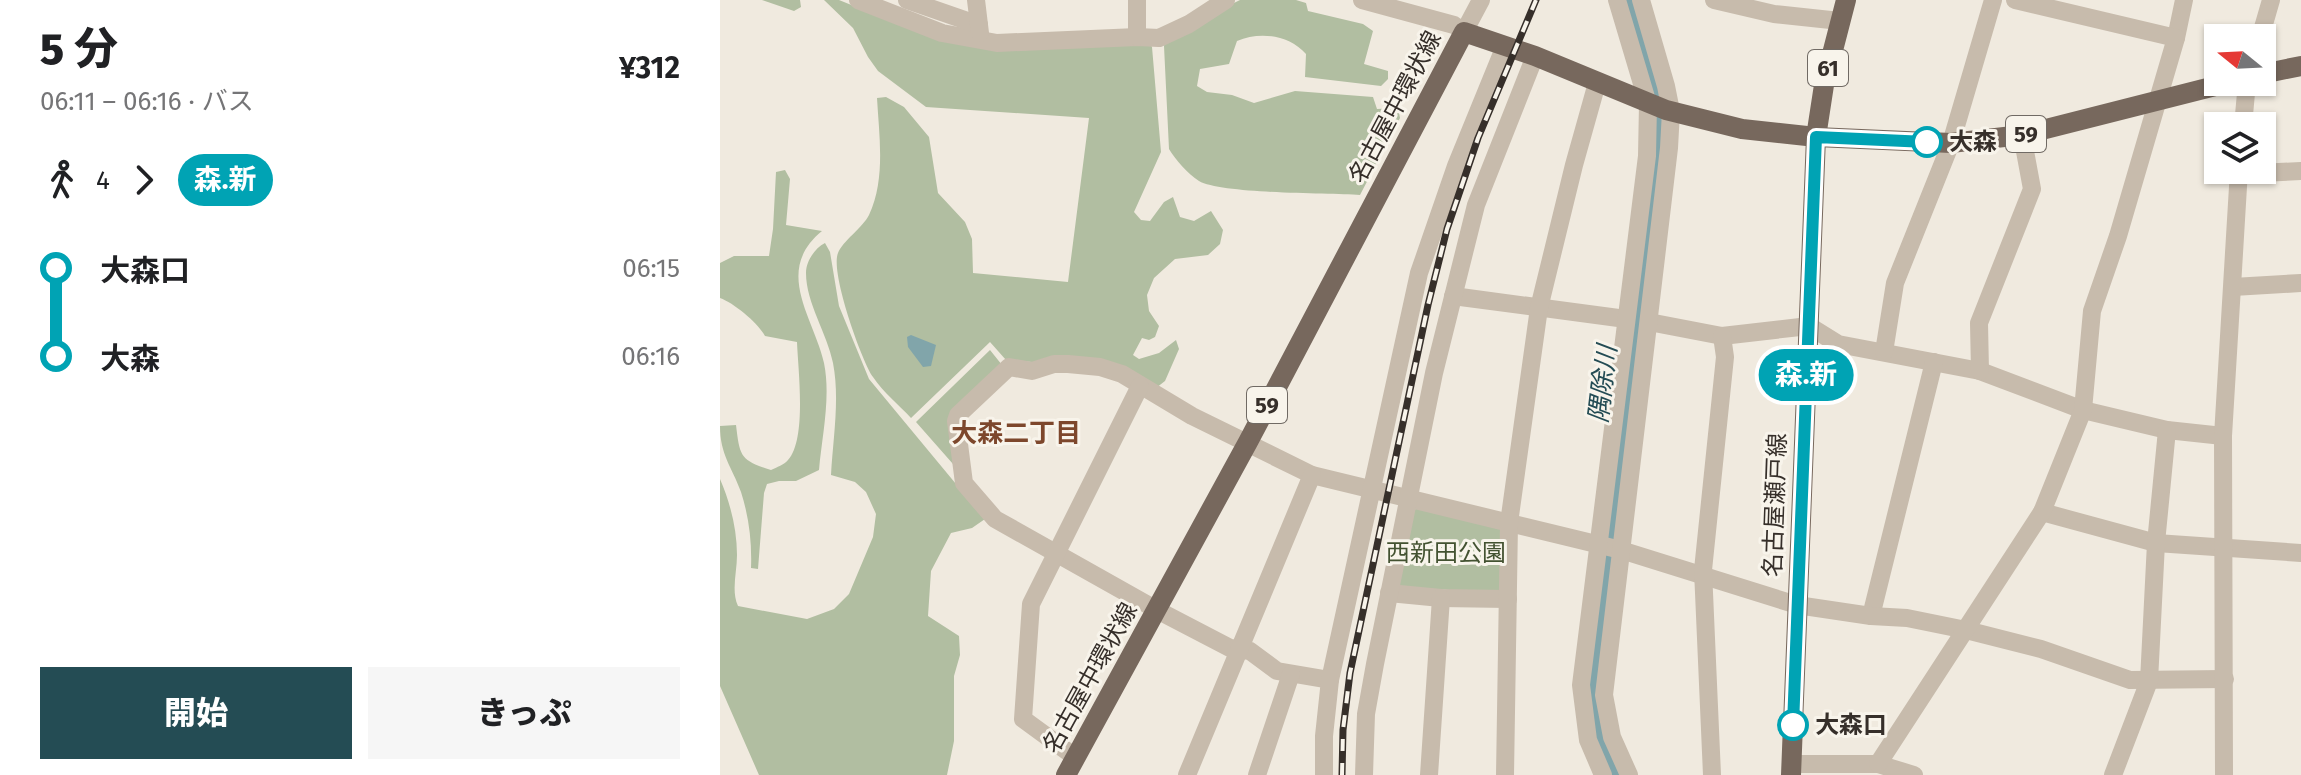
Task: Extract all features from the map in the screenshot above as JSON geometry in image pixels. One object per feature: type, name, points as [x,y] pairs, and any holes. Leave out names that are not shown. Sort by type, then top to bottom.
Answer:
[{"type":"main road","name":"名古屋瀬戸線","points":[[1791,770],[1816,137],[1819,107],[1846,0]]},
{"type":"main road","name":"名古屋中環状線","points":[[1071,766],[1248,442],[1464,32],[1535,56],[1659,107],[1742,129],[1816,137],[1951,143],[2022,135],[2204,89]]},
{"type":"main road","points":[[2276,71],[2301,66]]},
{"type":"street","points":[[858,0],[942,33],[980,32]]},
{"type":"street","points":[[907,0],[1004,43],[1159,38],[1189,24],[1198,8],[1226,0]]},
{"type":"street","points":[[976,0],[980,32]]},
{"type":"street","points":[[1137,0],[1137,37]]},
{"type":"street","points":[[1362,0],[1454,25],[1464,32],[1481,0]]},
{"type":"street","points":[[1617,0],[1659,107],[1669,148],[1604,695],[1612,737],[1629,775]]},
{"type":"street","points":[[1603,775],[1588,740],[1581,685],[1647,156],[1666,86],[1641,0]]},
{"type":"street","points":[[1714,0],[1774,14],[1840,21]]},
{"type":"street","points":[[1884,352],[1895,283],[1951,143],[1993,0]]},
{"type":"street","points":[[2015,0],[2176,38]]},
{"type":"street","points":[[1871,768],[2042,512],[2083,410],[2092,311],[2118,236],[2176,38],[2184,0]]},
{"type":"street","points":[[2264,24],[2271,0]]},
{"type":"street","points":[[1324,775],[1324,736],[1330,680],[1419,273],[1456,166],[1505,46]]},
{"type":"street","points":[[1364,775],[1366,714],[1434,373],[1476,205],[1535,56]]},
{"type":"street","points":[[1505,775],[1509,523],[1539,308],[1597,83]]},
{"type":"street","points":[[1980,371],[1979,323],[2032,189],[2022,135]]},
{"type":"street","points":[[2276,171],[2301,171]]},
{"type":"street","points":[[2224,775],[2223,436],[2238,184]]},
{"type":"street","points":[[2233,287],[2301,283]]},
{"type":"street","points":[[1453,296],[1626,319]]},
{"type":"street","points":[[1649,322],[1722,336],[1809,326],[1838,344],[1980,371],[2083,410],[2167,430],[2223,436]]},
{"type":"street","points":[[1712,775],[1703,577],[1725,357],[1722,336]]},
{"type":"street","points":[[1871,616],[1934,362]]},
{"type":"street","points":[[1330,680],[1277,671],[1250,651],[1239,650],[1157,610],[995,519],[964,483],[956,421],[958,415],[1009,367],[1032,371],[1054,364],[1100,367],[1122,374],[1192,416],[1312,475],[1621,550],[1797,605],[1907,618],[1966,630],[2041,649],[2130,680],[2225,679]]},
{"type":"street","points":[[1071,766],[1023,719],[1031,604],[1140,386]]},
{"type":"street","points":[[2113,775],[2149,681],[2156,543],[2167,430]]},
{"type":"street","points":[[1187,775],[1312,475]]},
{"type":"street","points":[[2042,512],[2156,543],[2301,553]]},
{"type":"street","points":[[1389,593],[1508,599]]},
{"type":"street","points":[[1429,775],[1441,598]]},
{"type":"street","points":[[1257,775],[1291,674]]},
{"type":"street","points":[[1791,770],[1871,768],[1914,775]]},
{"type":"green space","points":[[762,0],[800,0],[801,7],[794,11]]},
{"type":"green space","points":[[824,0],[839,0],[938,40],[1147,39],[1152,47],[1161,152],[1134,212],[1141,220],[1150,221],[1164,202],[1173,197],[1180,217],[1194,221],[1211,211],[1223,230],[1220,244],[1208,255],[1175,259],[1154,278],[1147,295],[1149,311],[1159,326],[1155,337],[1149,340],[1142,338],[1133,355],[1139,359],[1159,353],[1176,340],[1179,349],[1165,381],[1156,388],[1044,363],[1006,360],[990,342],[911,418],[881,388],[868,367],[855,335],[842,296],[837,263],[840,249],[869,215],[878,187],[877,98],[886,97],[904,107],[929,137],[938,193],[965,222],[972,239],[973,273],[1068,282],[1089,118],[926,107],[878,71],[853,28]]},
{"type":"green space","points":[[1240,0],[1296,0],[1306,3],[1308,11],[1363,24],[1373,31],[1364,64],[1388,71],[1388,79],[1381,86],[1305,77],[1306,54],[1299,48],[1283,39],[1255,36],[1237,41],[1229,64],[1200,69],[1197,86],[1207,92],[1232,95],[1254,103],[1295,91],[1373,97],[1377,109],[1398,108],[1400,118],[1360,195],[1251,191],[1211,185],[1199,181],[1169,149],[1166,37]]},
{"type":"green space","points":[[785,170],[790,179],[786,225],[822,231],[808,246],[800,262],[798,278],[824,363],[826,403],[819,470],[796,481],[767,484],[758,569],[751,568],[746,511],[724,453],[720,426],[736,425],[743,456],[753,463],[771,470],[788,460],[798,437],[800,386],[797,342],[765,336],[745,314],[720,298],[720,263],[734,256],[769,256],[776,172]]},
{"type":"green space","points":[[825,243],[830,252],[839,306],[869,379],[985,519],[972,528],[951,533],[931,571],[928,616],[959,636],[960,655],[954,676],[954,741],[947,775],[759,775],[720,686],[720,479],[736,535],[735,588],[738,606],[807,619],[834,609],[849,594],[873,537],[876,514],[866,492],[855,482],[831,475],[835,377],[830,352],[809,296],[806,273],[812,255]]},
{"type":"green space","points":[[990,350],[1002,365],[954,411],[953,464],[916,422]]},
{"type":"green space","name":"西新田公園","points":[[1419,507],[1499,527],[1503,531],[1502,590],[1498,593],[1401,587],[1398,582],[1414,510]]},
{"type":"water","points":[[911,335],[936,345],[931,366],[923,367],[908,347],[907,337]]},
{"type":"waterway","name":"隅除川","points":[[1616,775],[1596,718],[1593,682],[1660,154],[1658,99],[1630,0]]},
{"type":"railway","points":[[1342,775],[1343,730],[1350,673],[1447,229],[1478,138],[1536,0]]},
{"type":"bus line","name":"森.新","points":[[1793,725],[1816,137],[1927,142]]},
{"type":"place","name":"大森","points":[[1927,142]]},
{"type":"place","name":"大森口","points":[[1793,725]]},
{"type":"district","name":"大森二丁目","points":[[1016,433]]}]
